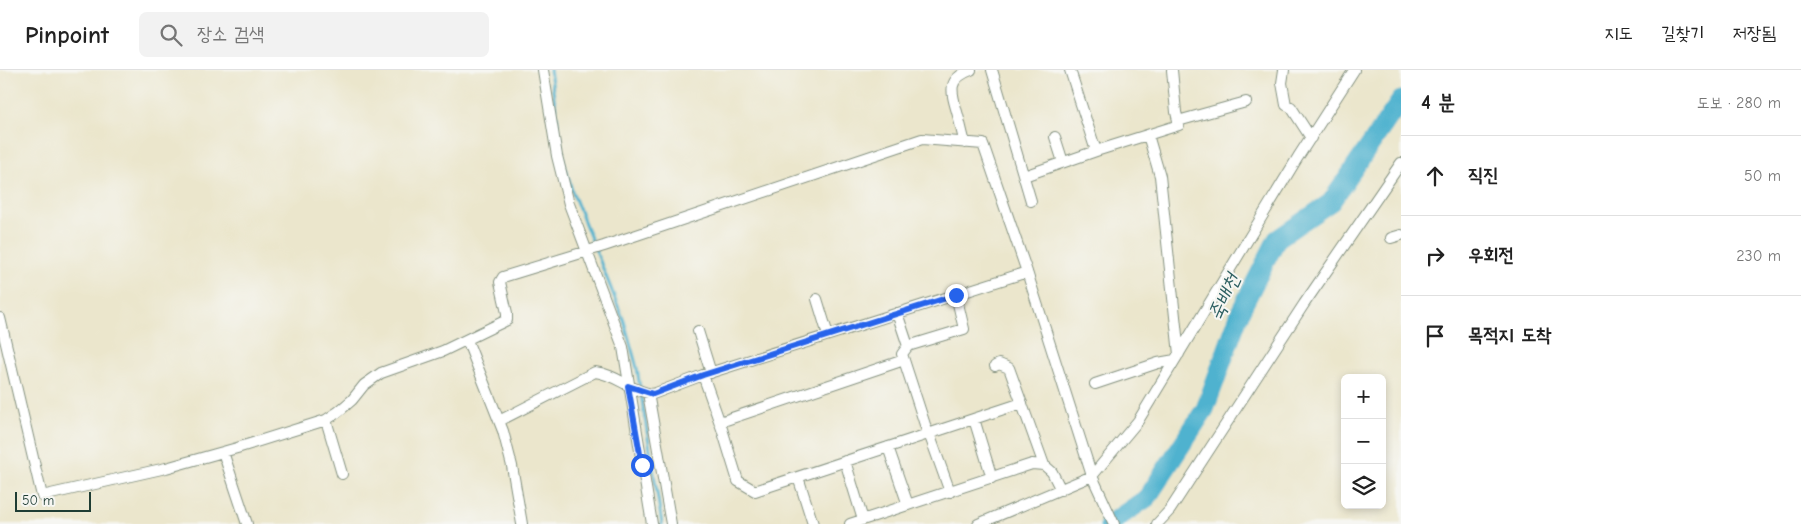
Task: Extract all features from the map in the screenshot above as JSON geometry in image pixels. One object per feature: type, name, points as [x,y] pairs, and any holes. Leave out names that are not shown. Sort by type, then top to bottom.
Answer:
[{"type":"street","points":[[543,70],[556,156],[569,204],[591,249],[623,347],[652,524]]},
{"type":"street","points":[[965,143],[951,91],[961,74],[971,70]]},
{"type":"street","points":[[992,70],[1031,201]]},
{"type":"street","points":[[1070,70],[1096,151]]},
{"type":"street","points":[[1172,70],[1179,123]]},
{"type":"street","points":[[1284,70],[1282,83],[1286,105],[1291,107],[1311,138]]},
{"type":"street","points":[[978,524],[1092,476],[1138,421],[1354,70]]},
{"type":"street","points":[[1024,176],[1246,102]]},
{"type":"street","points":[[1148,134],[1160,176],[1177,357]]},
{"type":"street","points":[[1055,137],[1063,162]]},
{"type":"street","points":[[0,318],[42,496],[166,468],[326,420],[352,400],[364,385],[381,373],[417,362],[507,320],[500,282],[503,277],[922,139],[983,144],[1027,272],[1092,476],[1114,524]]},
{"type":"street","points":[[1156,524],[1170,510],[1304,304],[1401,163]]},
{"type":"street","points":[[499,421],[595,372],[604,373],[648,394],[653,394],[707,374],[1027,272]]},
{"type":"street","points":[[720,422],[964,329],[956,295]]},
{"type":"street","points":[[818,299],[828,335]]},
{"type":"street","points":[[897,313],[904,353],[928,434],[932,439],[950,492]]},
{"type":"street","points":[[698,331],[707,374],[738,481],[755,491],[1022,403]]},
{"type":"street","points":[[467,340],[499,421],[512,466],[522,524]]},
{"type":"street","points":[[1095,384],[1177,357]]},
{"type":"street","points":[[994,366],[1000,364],[1009,368],[1044,465],[1052,472],[1061,490]]},
{"type":"street","points":[[648,394],[671,524]]},
{"type":"street","points":[[974,419],[992,478]]},
{"type":"street","points":[[326,420],[342,474]]},
{"type":"street","points":[[888,447],[908,505]]},
{"type":"street","points":[[223,452],[247,524]]},
{"type":"street","points":[[845,461],[863,520]]},
{"type":"street","points":[[850,524],[1032,464],[1044,465]]},
{"type":"street","points":[[798,477],[813,524]]},
{"type":"waterway","points":[[550,70],[563,159],[572,191],[624,321],[637,368],[640,388]]},
{"type":"waterway","name":"죽배천","points":[[1109,524],[1147,498],[1205,409],[1241,310],[1277,239],[1331,202],[1401,100]]},
{"type":"waterway","points":[[641,394],[662,524]]},
{"type":"route","points":[[642,465],[628,386],[648,394],[653,394],[703,375],[956,295]]}]
